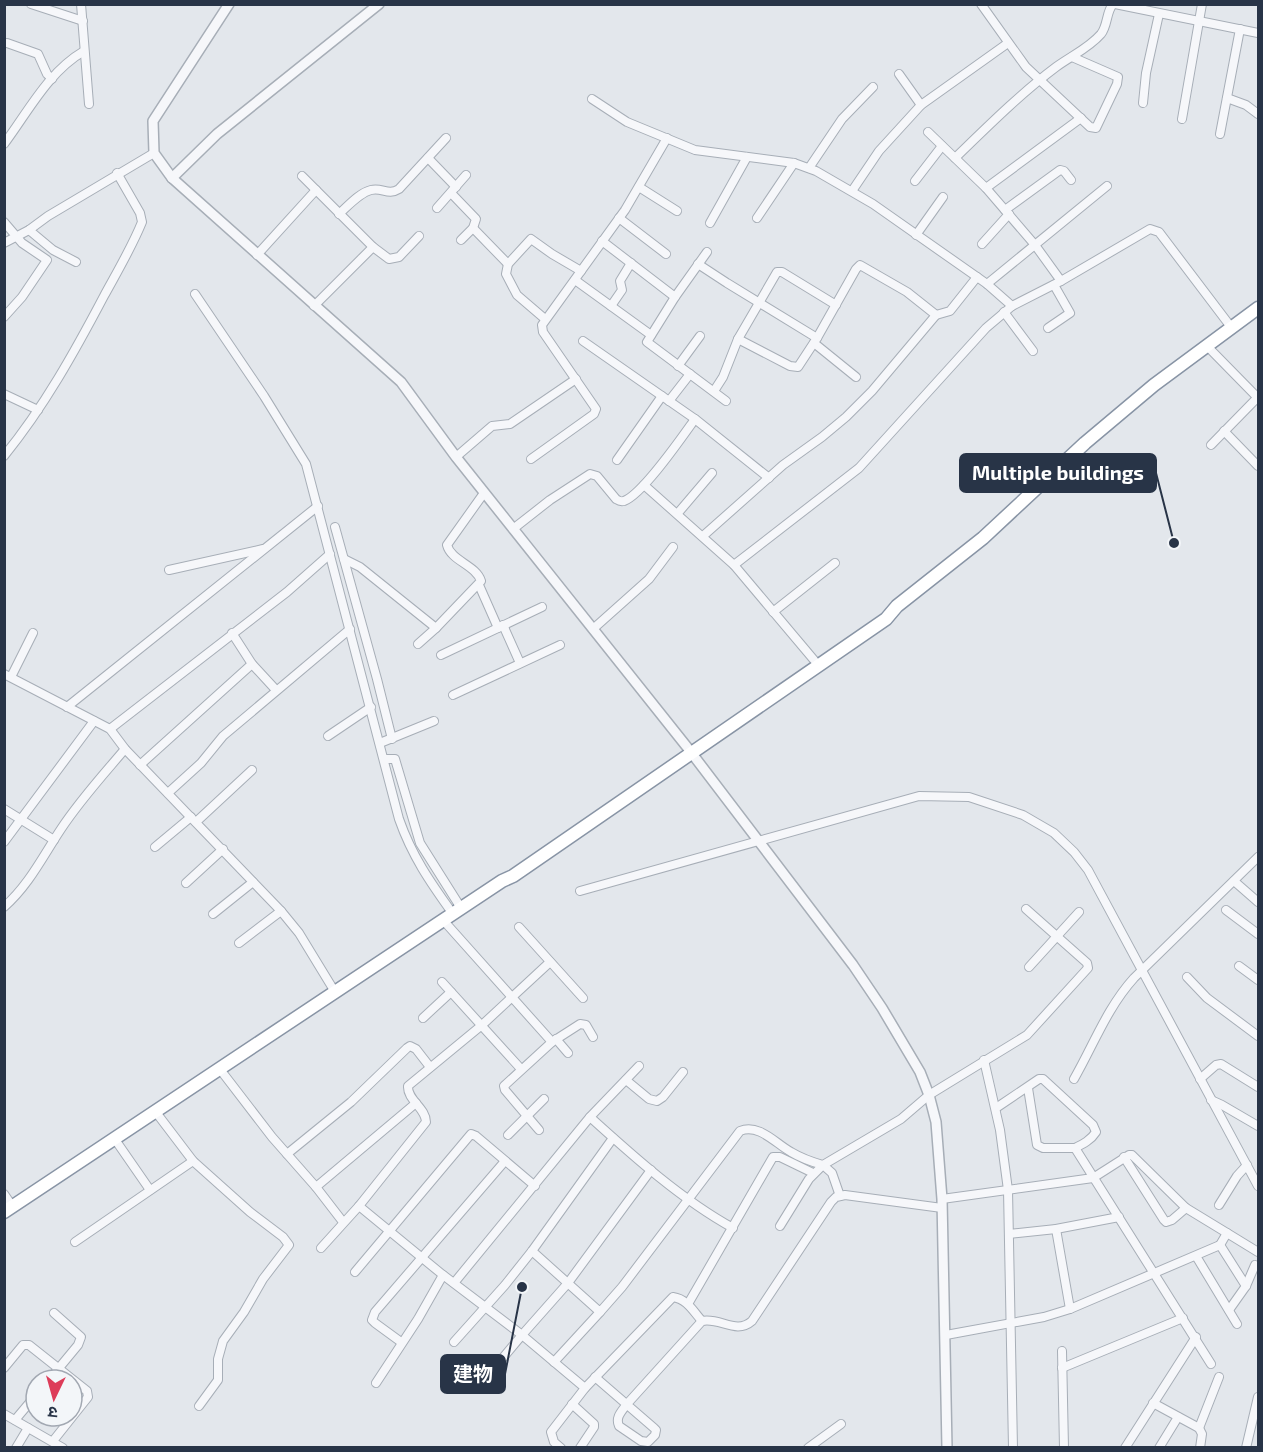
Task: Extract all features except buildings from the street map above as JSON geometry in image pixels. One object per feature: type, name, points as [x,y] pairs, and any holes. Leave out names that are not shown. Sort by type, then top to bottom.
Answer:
[{"type":"highway","points":[[689,750],[886,619],[897,606],[983,538],[1085,443],[1138,398],[1258,308]]},
{"type":"highway","points":[[9,1209],[452,914],[513,876],[814,660],[897,606]]},
{"type":"street","points":[[31,4],[83,21]]},
{"type":"street","points":[[81,4],[89,104]]},
{"type":"street","points":[[229,4],[153,121],[154,153],[172,178],[401,382],[484,493],[760,842],[865,982],[920,1072],[936,1122],[942,1203],[947,1448]]},
{"type":"street","points":[[172,178],[217,134],[379,4]]},
{"type":"street","points":[[981,4],[1019,59],[1090,127],[1096,128],[1119,80],[1115,75],[1072,57]]},
{"type":"street","points":[[1182,119],[1202,4]]},
{"type":"street","points":[[955,158],[987,126],[1103,32],[1110,7],[1117,5],[1258,33]]},
{"type":"street","points":[[1143,103],[1146,73],[1159,14]]},
{"type":"street","points":[[1220,134],[1240,29]]},
{"type":"street","points":[[7,43],[38,54],[52,80]]},
{"type":"street","points":[[852,190],[879,151],[921,105],[1008,43]]},
{"type":"street","points":[[4,144],[27,110],[52,80],[74,57],[84,51]]},
{"type":"street","points":[[899,74],[921,105]]},
{"type":"street","points":[[809,168],[842,119],[873,87]]},
{"type":"street","points":[[1227,98],[1246,105],[1258,114]]},
{"type":"street","points":[[592,99],[621,119],[695,150],[794,163],[809,168],[852,190],[987,284],[1012,306]]},
{"type":"street","points":[[986,188],[1081,118]]},
{"type":"street","points":[[928,132],[986,188],[1035,245],[1058,283],[1070,313],[1048,328]]},
{"type":"street","points":[[339,214],[372,189],[394,192],[446,138]]},
{"type":"street","points":[[531,459],[594,414],[595,406],[543,332],[542,325],[619,219],[667,138]]},
{"type":"street","points":[[915,181],[942,146]]},
{"type":"street","points":[[4,243],[29,230],[117,173],[154,153]]},
{"type":"street","points":[[710,223],[747,157]]},
{"type":"street","points":[[428,158],[476,219],[473,228],[461,240]]},
{"type":"street","points":[[757,218],[794,163]]},
{"type":"street","points":[[982,244],[1007,212],[1060,170],[1064,171],[1071,180]]},
{"type":"street","points":[[4,456],[38,410],[87,329],[142,222],[140,213],[117,173]]},
{"type":"street","points":[[436,208],[466,175]]},
{"type":"street","points":[[302,176],[373,247],[389,259],[399,257],[419,236]]},
{"type":"street","points":[[987,284],[1107,186]]},
{"type":"street","points":[[639,187],[676,211]]},
{"type":"street","points":[[257,255],[316,190]]},
{"type":"street","points":[[916,235],[943,197]]},
{"type":"street","points":[[619,219],[666,254]]},
{"type":"street","points":[[4,222],[16,237],[47,260],[22,297],[4,317]]},
{"type":"street","points":[[473,228],[508,264]]},
{"type":"street","points":[[29,230],[53,250],[76,262]]},
{"type":"street","points":[[734,565],[859,468],[986,328],[1004,312],[1150,230],[1159,232],[1231,327]]},
{"type":"street","points":[[545,319],[513,289],[506,274],[508,264],[528,240],[534,239],[552,254],[581,271]]},
{"type":"street","points":[[602,241],[675,297]]},
{"type":"street","points":[[314,306],[373,247]]},
{"type":"street","points":[[707,252],[647,342],[726,401]]},
{"type":"street","points":[[611,306],[622,290],[620,280],[631,263]]},
{"type":"street","points":[[698,264],[815,340],[856,377]]},
{"type":"street","points":[[738,339],[794,368],[800,364],[860,265],[907,292],[936,315]]},
{"type":"street","points":[[714,391],[723,377],[738,339],[777,272],[780,271],[836,305]]},
{"type":"street","points":[[703,536],[769,478],[846,417],[872,391],[936,315],[950,311],[977,277]]},
{"type":"street","points":[[575,280],[651,335]]},
{"type":"street","points":[[195,294],[306,464],[408,844],[420,868],[512,996],[568,1053]]},
{"type":"street","points":[[1004,312],[1033,351]]},
{"type":"street","points":[[678,366],[700,336]]},
{"type":"street","points":[[583,341],[695,419],[769,478]]},
{"type":"street","points":[[1206,345],[1258,397],[1211,445]]},
{"type":"street","points":[[617,460],[666,398],[690,374]]},
{"type":"street","points":[[456,457],[492,426],[510,424],[576,379]]},
{"type":"street","points":[[4,394],[38,410]]},
{"type":"street","points":[[513,529],[550,500],[590,474],[597,476],[620,501],[626,500],[644,485],[695,419]]},
{"type":"street","points":[[1224,432],[1258,466]]},
{"type":"street","points":[[678,513],[712,473]]},
{"type":"street","points":[[644,485],[734,565],[814,660]]},
{"type":"street","points":[[484,493],[447,546],[449,552],[478,574],[480,585],[520,663]]},
{"type":"street","points":[[67,707],[318,506]]},
{"type":"street","points":[[335,526],[392,739]]},
{"type":"street","points":[[593,629],[649,579],[673,547]]},
{"type":"street","points":[[169,570],[264,548]]},
{"type":"street","points":[[110,729],[287,592],[330,554]]},
{"type":"street","points":[[344,559],[360,567],[436,628]]},
{"type":"street","points":[[773,612],[835,563]]},
{"type":"street","points":[[418,644],[480,585]]},
{"type":"street","points":[[441,655],[542,607]]},
{"type":"street","points":[[168,793],[201,763],[223,736],[350,628]]},
{"type":"street","points":[[33,633],[8,676],[110,729],[125,750],[281,911],[299,933],[335,992]]},
{"type":"street","points":[[232,633],[252,664],[276,690]]},
{"type":"street","points":[[453,695],[560,645]]},
{"type":"street","points":[[140,765],[252,664]]},
{"type":"street","points":[[328,736],[371,708]]},
{"type":"street","points":[[4,842],[94,721]]},
{"type":"street","points":[[380,743],[434,721]]},
{"type":"street","points":[[4,907],[20,893],[86,795],[125,750]]},
{"type":"street","points":[[384,759],[392,757],[395,759],[420,843],[452,914]]},
{"type":"street","points":[[155,847],[194,820],[252,770]]},
{"type":"street","points":[[580,891],[919,796],[969,797],[1023,815],[1054,833],[1074,852],[1088,870],[1258,1186]]},
{"type":"street","points":[[4,809],[54,840]]},
{"type":"street","points":[[186,883],[223,849]]},
{"type":"street","points":[[1074,1079],[1109,1010],[1128,985],[1258,858]]},
{"type":"street","points":[[1234,881],[1258,902]]},
{"type":"street","points":[[213,914],[253,882]]},
{"type":"street","points":[[780,1226],[813,1173],[901,1119],[929,1095],[1019,1041],[1035,1029],[1087,970],[1087,963],[1026,909]]},
{"type":"street","points":[[1226,910],[1258,934]]},
{"type":"street","points":[[239,943],[281,911]]},
{"type":"street","points":[[1029,967],[1079,912]]},
{"type":"street","points":[[519,927],[583,998]]},
{"type":"street","points":[[321,1248],[359,1206],[426,1122],[424,1114],[408,1093],[408,1086],[482,1025],[550,962]]},
{"type":"street","points":[[1239,966],[1258,980]]},
{"type":"street","points":[[1187,977],[1207,998],[1258,1036]]},
{"type":"street","points":[[442,982],[521,1069]]},
{"type":"street","points":[[423,1018],[451,992]]},
{"type":"street","points":[[539,1130],[504,1088],[521,1069],[554,1040],[582,1023],[586,1025],[593,1037]]},
{"type":"street","points":[[287,1154],[351,1102],[410,1046],[416,1048],[430,1067]]},
{"type":"street","points":[[984,1060],[996,1108],[1008,1190],[1013,1448]]},
{"type":"street","points":[[1200,1078],[1216,1065],[1221,1064],[1258,1087]]},
{"type":"street","points":[[454,1283],[590,1118],[639,1066]]},
{"type":"street","points":[[219,1068],[343,1222]]},
{"type":"street","points":[[626,1080],[649,1099],[657,1101],[683,1072]]},
{"type":"street","points":[[996,1108],[1039,1079],[1046,1080],[1093,1125],[1096,1132],[1094,1135],[1075,1148],[1042,1148],[1037,1145],[1028,1088]]},
{"type":"street","points":[[508,1135],[544,1099]]},
{"type":"street","points":[[1211,1100],[1258,1126]]},
{"type":"street","points":[[316,1187],[416,1103]]},
{"type":"street","points":[[154,1111],[193,1161],[250,1212],[284,1237],[289,1245],[263,1279],[244,1312],[223,1341],[219,1350],[218,1380],[199,1407]]},
{"type":"street","points":[[590,1118],[651,1170],[717,1219],[733,1228]]},
{"type":"street","points":[[554,1362],[622,1287],[740,1131],[746,1129],[761,1132],[790,1152],[823,1165],[832,1173],[840,1196]]},
{"type":"street","points":[[355,1272],[471,1134],[535,1186]]},
{"type":"street","points":[[114,1138],[150,1190]]},
{"type":"street","points":[[454,1342],[532,1251],[613,1138]]},
{"type":"street","points":[[1075,1148],[1211,1364]]},
{"type":"street","points":[[595,1377],[627,1404],[656,1430],[655,1435],[648,1442],[640,1441],[619,1425],[617,1418],[627,1404],[702,1321],[713,1320],[740,1328],[752,1321],[831,1202],[840,1196],[942,1203],[1008,1190],[1093,1178],[1128,1155],[1134,1156],[1186,1208],[1258,1252]]},
{"type":"street","points":[[688,1304],[773,1157],[780,1157],[813,1173]]},
{"type":"street","points":[[1124,1158],[1166,1222],[1172,1220],[1186,1208]]},
{"type":"street","points":[[75,1242],[193,1161]]},
{"type":"street","points":[[401,1342],[375,1323],[373,1316],[505,1161]]},
{"type":"street","points":[[1219,1205],[1237,1176],[1247,1165]]},
{"type":"street","points":[[496,1366],[568,1283],[651,1170]]},
{"type":"street","points":[[4,1194],[9,1209]]},
{"type":"street","points":[[359,1206],[585,1388]]},
{"type":"street","points":[[1009,1234],[1056,1229],[1119,1217]]},
{"type":"street","points":[[1056,1229],[1070,1309]]},
{"type":"street","points":[[946,1335],[1044,1317],[1070,1309],[1220,1245],[1227,1233]]},
{"type":"street","points":[[1220,1245],[1246,1286]]},
{"type":"street","points":[[532,1251],[600,1312]]},
{"type":"street","points":[[1196,1256],[1237,1324]]},
{"type":"street","points":[[1229,1310],[1246,1286],[1255,1265]]},
{"type":"street","points":[[376,1383],[418,1319],[443,1275]]},
{"type":"street","points":[[561,1448],[554,1442],[551,1432],[585,1388],[669,1300],[677,1297],[688,1304],[702,1321]]},
{"type":"street","points":[[4,1368],[26,1344],[59,1368],[81,1338],[54,1313]]},
{"type":"street","points":[[1062,1368],[1183,1318]]},
{"type":"street","points":[[1125,1448],[1196,1337]]},
{"type":"street","points":[[1062,1351],[1064,1448]]},
{"type":"street","points":[[1199,1428],[1219,1377]]},
{"type":"street","points":[[1246,1448],[1258,1398]]},
{"type":"street","points":[[1153,1403],[1199,1428],[1202,1434],[1200,1448]]},
{"type":"street","points":[[572,1404],[594,1424],[580,1448]]},
{"type":"street","points":[[15,1420],[24,1409]]},
{"type":"street","points":[[4,1413],[24,1426]]},
{"type":"street","points":[[1159,1448],[1178,1417]]},
{"type":"street","points":[[808,1448],[841,1424]]},
{"type":"street","points":[[16,1448],[28,1428],[63,1448]]},
{"type":"street","points":[[53,1441],[63,1428]]},
{"type":"place","name":"Multiple buildings","points":[[1174,543]]},
{"type":"place","name":"建物","points":[[522,1287]]}]
